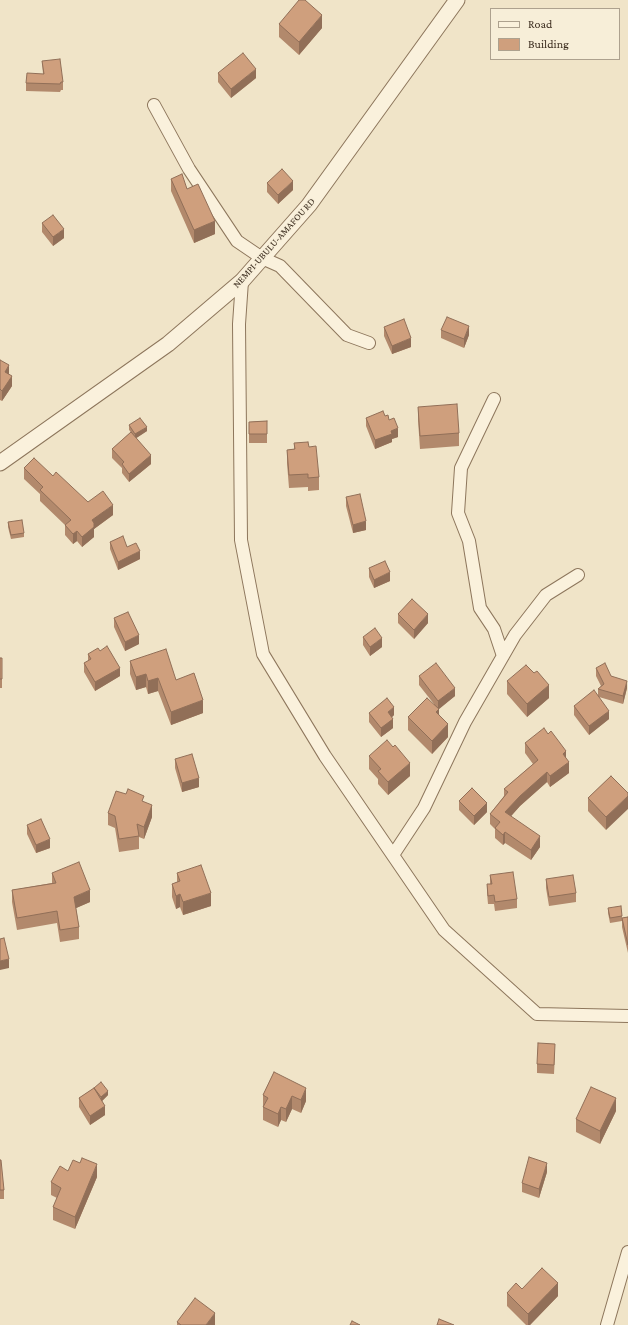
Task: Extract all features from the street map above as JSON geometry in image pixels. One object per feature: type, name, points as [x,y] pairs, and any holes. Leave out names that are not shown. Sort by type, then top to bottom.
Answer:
[{"type":"street","name":"NEMPI-UBULU-AMAFOU RD","points":[[0,463],[168,344],[242,281],[308,205],[458,0]]},
{"type":"street","points":[[154,105],[189,169],[237,241],[262,258],[280,266],[347,335],[368,343]]},
{"type":"street","points":[[242,281],[239,324],[241,540],[263,654],[325,756],[444,930],[537,1014],[628,1016]]},
{"type":"street","points":[[494,399],[461,468],[458,513],[469,541],[480,608],[494,629],[503,656]]},
{"type":"street","points":[[393,855],[424,808],[466,722],[515,636],[546,595],[578,575]]},
{"type":"street","points":[[607,1325],[628,1252]]},
{"type":"building","points":[[299,0],[305,0],[322,15],[299,42],[279,24]]},
{"type":"building","points":[[243,53],[256,69],[231,89],[218,73]]},
{"type":"building","points":[[60,59],[63,82],[60,84],[26,83],[27,73],[44,74],[42,61]]},
{"type":"building","points":[[282,169],[293,181],[278,195],[267,183]]},
{"type":"building","points":[[182,174],[187,189],[198,184],[215,221],[194,230],[171,179]]},
{"type":"building","points":[[53,215],[64,229],[53,237],[42,223]]},
{"type":"building","points":[[447,317],[469,326],[464,339],[441,330]]},
{"type":"building","points":[[404,319],[411,338],[392,346],[384,327]]},
{"type":"building","points":[[0,360],[9,365],[5,372],[12,376],[2,391],[0,389]]},
{"type":"building","points":[[457,404],[459,433],[420,436],[418,407]]},
{"type":"building","points":[[383,411],[385,416],[388,415],[389,420],[394,418],[398,428],[391,431],[392,434],[375,440],[366,418]]},
{"type":"building","points":[[140,418],[147,427],[135,434],[129,425]]},
{"type":"building","points":[[267,421],[267,434],[249,434],[249,422]]},
{"type":"building","points":[[131,432],[151,455],[129,474],[122,464],[124,462],[112,449]]},
{"type":"building","points":[[308,442],[309,447],[316,446],[319,477],[308,478],[308,474],[289,475],[287,450],[295,449],[294,443]]},
{"type":"building","points":[[34,458],[53,476],[56,472],[88,502],[103,491],[113,505],[92,520],[94,527],[82,537],[77,531],[73,534],[65,525],[71,520],[40,490],[43,487],[24,468]]},
{"type":"building","points":[[360,494],[366,521],[353,525],[346,497]]},
{"type":"building","points":[[22,520],[24,533],[11,535],[8,522]]},
{"type":"building","points":[[123,536],[127,547],[136,543],[140,551],[118,562],[110,542]]},
{"type":"building","points":[[385,561],[390,572],[374,580],[369,568]]},
{"type":"building","points":[[412,599],[428,614],[414,630],[398,614]]},
{"type":"building","points":[[128,612],[139,635],[125,642],[114,618]]},
{"type":"building","points":[[375,628],[382,638],[370,647],[363,637]]},
{"type":"building","points":[[107,646],[120,668],[95,682],[84,663],[91,659],[88,654],[98,648],[100,651]]},
{"type":"building","points":[[166,649],[176,680],[194,673],[203,700],[171,712],[158,678],[148,681],[146,674],[136,677],[130,661]]},
{"type":"building","points":[[0,658],[2,658],[2,679],[0,679]]},
{"type":"building","points":[[436,663],[455,688],[438,701],[419,676]]},
{"type":"building","points":[[605,663],[611,676],[627,681],[623,696],[598,689],[604,684],[596,668]]},
{"type":"building","points":[[526,665],[534,673],[537,671],[549,685],[527,704],[507,681]]},
{"type":"building","points":[[594,690],[609,711],[589,726],[574,706]]},
{"type":"building","points":[[387,698],[394,707],[388,712],[393,719],[381,728],[369,713]]},
{"type":"building","points":[[427,698],[439,709],[436,712],[448,724],[432,741],[408,717]]},
{"type":"building","points":[[544,728],[548,734],[551,731],[566,751],[563,754],[569,762],[550,776],[547,772],[520,796],[505,812],[540,836],[531,850],[505,832],[503,835],[495,828],[500,822],[490,814],[508,792],[504,789],[538,760],[525,743]]},
{"type":"building","points":[[387,740],[393,747],[395,745],[410,763],[388,782],[378,771],[381,769],[369,756]]},
{"type":"building","points":[[192,754],[199,778],[182,783],[175,759]]},
{"type":"building","points":[[611,776],[628,793],[628,796],[606,817],[588,798]]},
{"type":"building","points":[[472,788],[487,803],[474,816],[459,801]]},
{"type":"building","points":[[128,789],[144,796],[142,801],[152,805],[144,827],[137,824],[139,836],[119,839],[115,816],[108,813],[116,791],[126,794]]},
{"type":"building","points":[[41,819],[50,839],[36,845],[27,825]]},
{"type":"building","points":[[79,862],[90,890],[74,897],[79,927],[60,930],[57,911],[17,918],[12,890],[56,883],[52,873]]},
{"type":"building","points":[[201,865],[211,893],[183,902],[180,894],[176,896],[172,884],[180,881],[177,873]]},
{"type":"building","points":[[513,872],[517,899],[495,902],[494,895],[488,896],[487,884],[492,884],[490,875]]},
{"type":"building","points":[[573,875],[576,893],[549,897],[546,879]]},
{"type":"building","points":[[621,906],[622,916],[610,918],[608,908]]},
{"type":"building","points":[[628,917],[628,945],[622,918]]},
{"type":"building","points":[[4,938],[9,959],[0,961],[0,939]]},
{"type":"building","points":[[538,1043],[555,1044],[554,1065],[537,1064]]},
{"type":"building","points":[[274,1072],[306,1088],[301,1100],[292,1096],[286,1109],[281,1107],[278,1114],[263,1107],[268,1098],[263,1095]]},
{"type":"building","points":[[101,1082],[108,1091],[101,1097],[94,1088]]},
{"type":"building","points":[[591,1087],[616,1098],[600,1131],[576,1119]]},
{"type":"building","points":[[94,1088],[105,1106],[90,1116],[79,1098]]},
{"type":"building","points":[[529,1157],[547,1163],[539,1189],[522,1183]]},
{"type":"building","points":[[82,1158],[97,1164],[75,1217],[53,1207],[61,1188],[51,1182],[60,1166],[68,1171],[73,1160],[80,1163]]},
{"type":"building","points":[[1,1160],[4,1190],[0,1190]]},
{"type":"building","points":[[542,1268],[558,1283],[528,1314],[507,1293],[516,1283],[522,1289]]},
{"type":"building","points":[[195,1298],[215,1313],[206,1325],[181,1325],[177,1322]]},
{"type":"building","points":[[439,1319],[454,1325],[437,1325]]},
{"type":"building","points":[[352,1321],[360,1325],[350,1325]]}]
